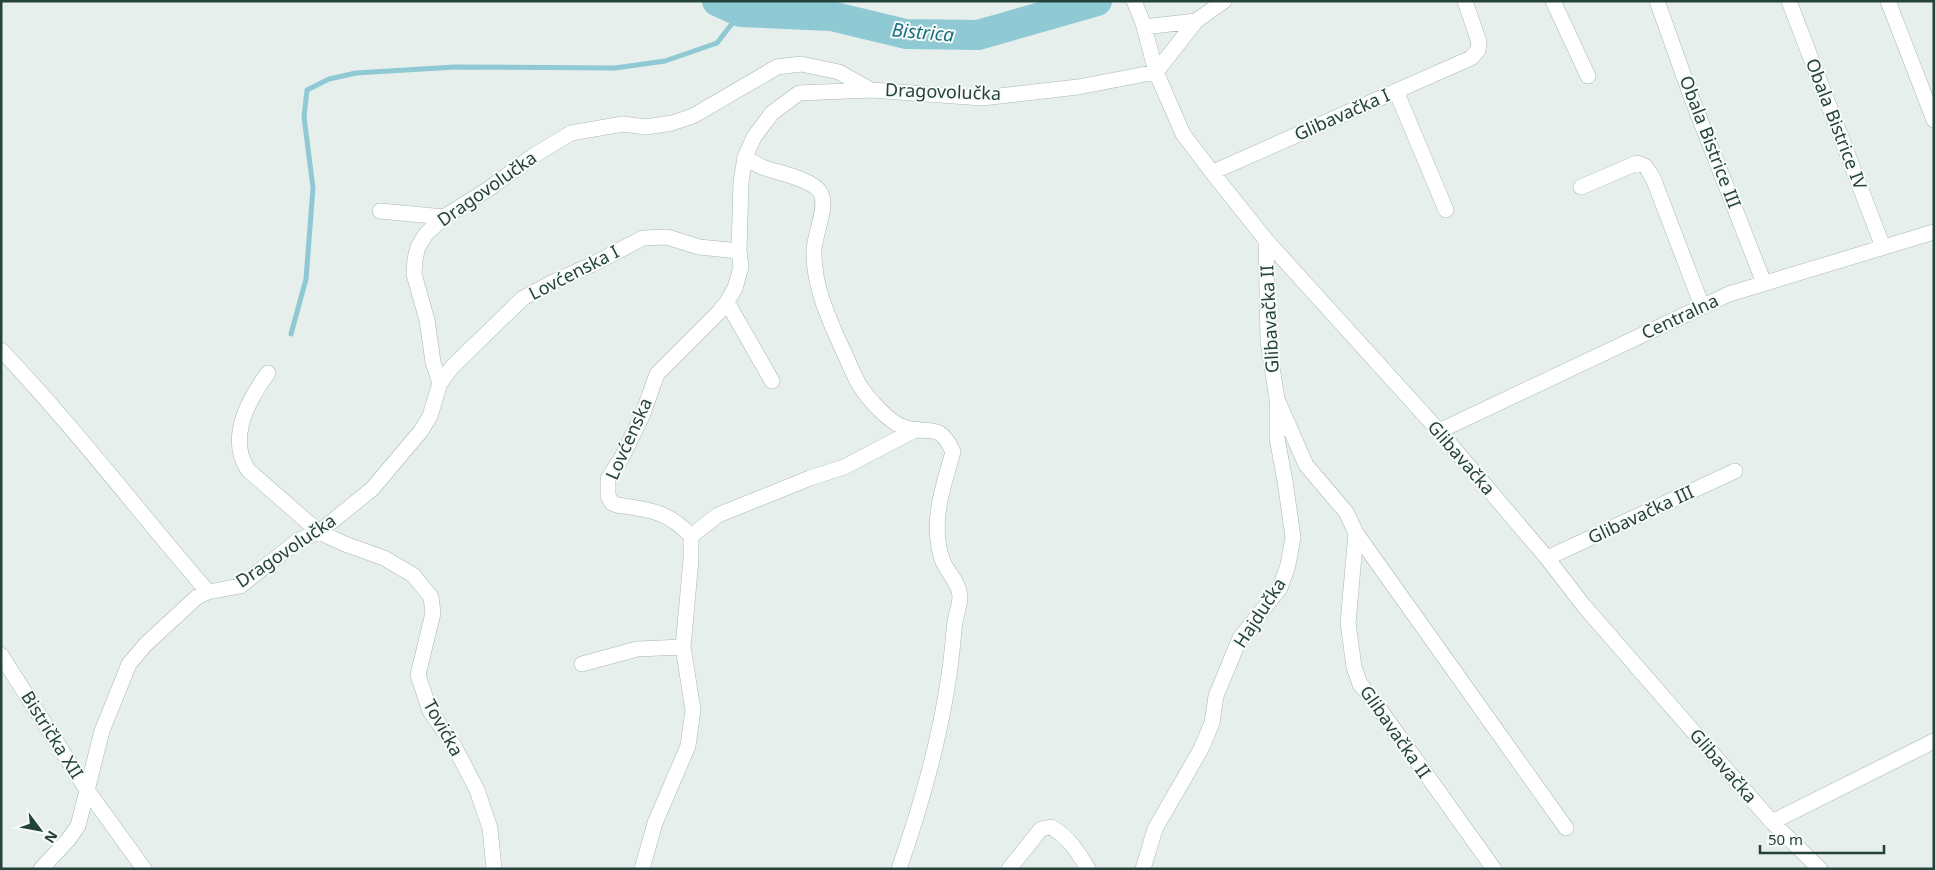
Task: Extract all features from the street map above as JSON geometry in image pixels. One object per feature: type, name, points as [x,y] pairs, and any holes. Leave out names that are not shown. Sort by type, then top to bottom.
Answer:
[{"type":"street","name":"Glibavačka","points":[[1134,1],[1156,72],[1182,134],[1266,240],[1439,431],[1547,558],[1584,606],[1772,822],[1820,869]]},
{"type":"street","points":[[1156,72],[1196,21],[1224,1]]},
{"type":"street","name":"Glibavačka I","points":[[1213,172],[1471,58],[1478,50],[1479,42],[1466,1]]},
{"type":"street","points":[[1554,1],[1588,76]]},
{"type":"street","name":"Obala Bistrice III","points":[[1657,1],[1692,99],[1764,283]]},
{"type":"street","name":"Obala Bistrice IV","points":[[1789,1],[1884,247]]},
{"type":"street","points":[[1888,1],[1934,120]]},
{"type":"street","points":[[1143,25],[1196,21]]},
{"type":"street","name":"Dragovolučka","points":[[41,869],[68,840],[78,826],[102,731],[129,664],[146,644],[197,597],[208,592],[240,586],[299,540],[319,532],[372,489],[421,431],[430,416],[440,383],[433,362],[427,320],[414,274],[414,267],[418,247],[422,240],[444,217],[490,188],[533,156],[571,133],[623,124],[646,127],[672,124],[693,116],[777,66],[800,64],[839,72],[871,90],[982,98],[1078,87],[1156,72]]},
{"type":"street","name":"Lovćenska","points":[[691,536],[680,524],[664,514],[612,503],[607,487],[608,479],[622,457],[642,416],[657,374],[727,302],[735,288],[741,267],[739,251],[741,182],[745,157],[754,136],[772,112],[799,93],[871,90]]},
{"type":"street","points":[[1396,91],[1446,210]]},
{"type":"street","points":[[745,157],[763,167],[809,183],[821,193],[823,200],[814,250],[818,282],[832,326],[860,387],[890,421],[905,429],[929,430],[941,435],[949,442],[953,452],[943,484],[936,530],[942,560],[954,578],[960,598],[954,628],[953,653],[946,696],[919,811],[899,869]]},
{"type":"street","points":[[1581,188],[1637,163],[1645,166],[1653,178],[1702,306]]},
{"type":"street","points":[[380,211],[444,217]]},
{"type":"street","name":"Centralna","points":[[1439,431],[1729,294],[1934,232]]},
{"type":"street","name":"Lovćenska I","points":[[440,383],[452,367],[523,298],[643,238],[667,237],[699,247],[739,251]]},
{"type":"street","name":"Glibavačka II","points":[[1266,240],[1268,341],[1277,399],[1306,465],[1346,512],[1356,533],[1348,623],[1354,667],[1360,684],[1494,869]]},
{"type":"street","points":[[727,302],[772,381]]},
{"type":"street","points":[[1,350],[48,400],[208,592]]},
{"type":"street","name":"Tovićka","points":[[268,373],[247,404],[242,424],[240,446],[242,460],[248,470],[319,532],[384,558],[413,575],[431,597],[433,613],[418,675],[430,711],[453,744],[477,790],[490,828],[494,869]]},
{"type":"street","name":"Hajdučka","points":[[1144,869],[1155,829],[1201,749],[1212,723],[1216,696],[1240,638],[1280,588],[1288,565],[1292,537],[1277,438],[1277,399]]},
{"type":"street","points":[[642,869],[655,823],[688,746],[693,710],[683,647],[691,560],[691,536],[718,515],[810,478],[844,467],[917,429]]},
{"type":"street","name":"Glibavačka III","points":[[1547,558],[1736,471]]},
{"type":"street","points":[[1356,533],[1566,828]]},
{"type":"street","points":[[582,664],[637,649],[683,647]]},
{"type":"street","name":"Bistrička XII","points":[[1,655],[87,790],[144,869]]},
{"type":"street","points":[[1772,822],[1934,741]]},
{"type":"street","points":[[1009,869],[1041,829],[1051,827],[1069,840],[1088,869]]},
{"type":"street","points":[[1134,869],[1155,829]]},
{"type":"waterway","name":"Bistrica","points":[[717,1],[741,12],[831,16],[906,34],[978,35],[1097,1]]},
{"type":"waterway","points":[[291,334],[306,279],[313,188],[304,117],[307,90],[329,79],[356,73],[455,67],[615,68],[665,61],[717,43],[741,12]]}]
